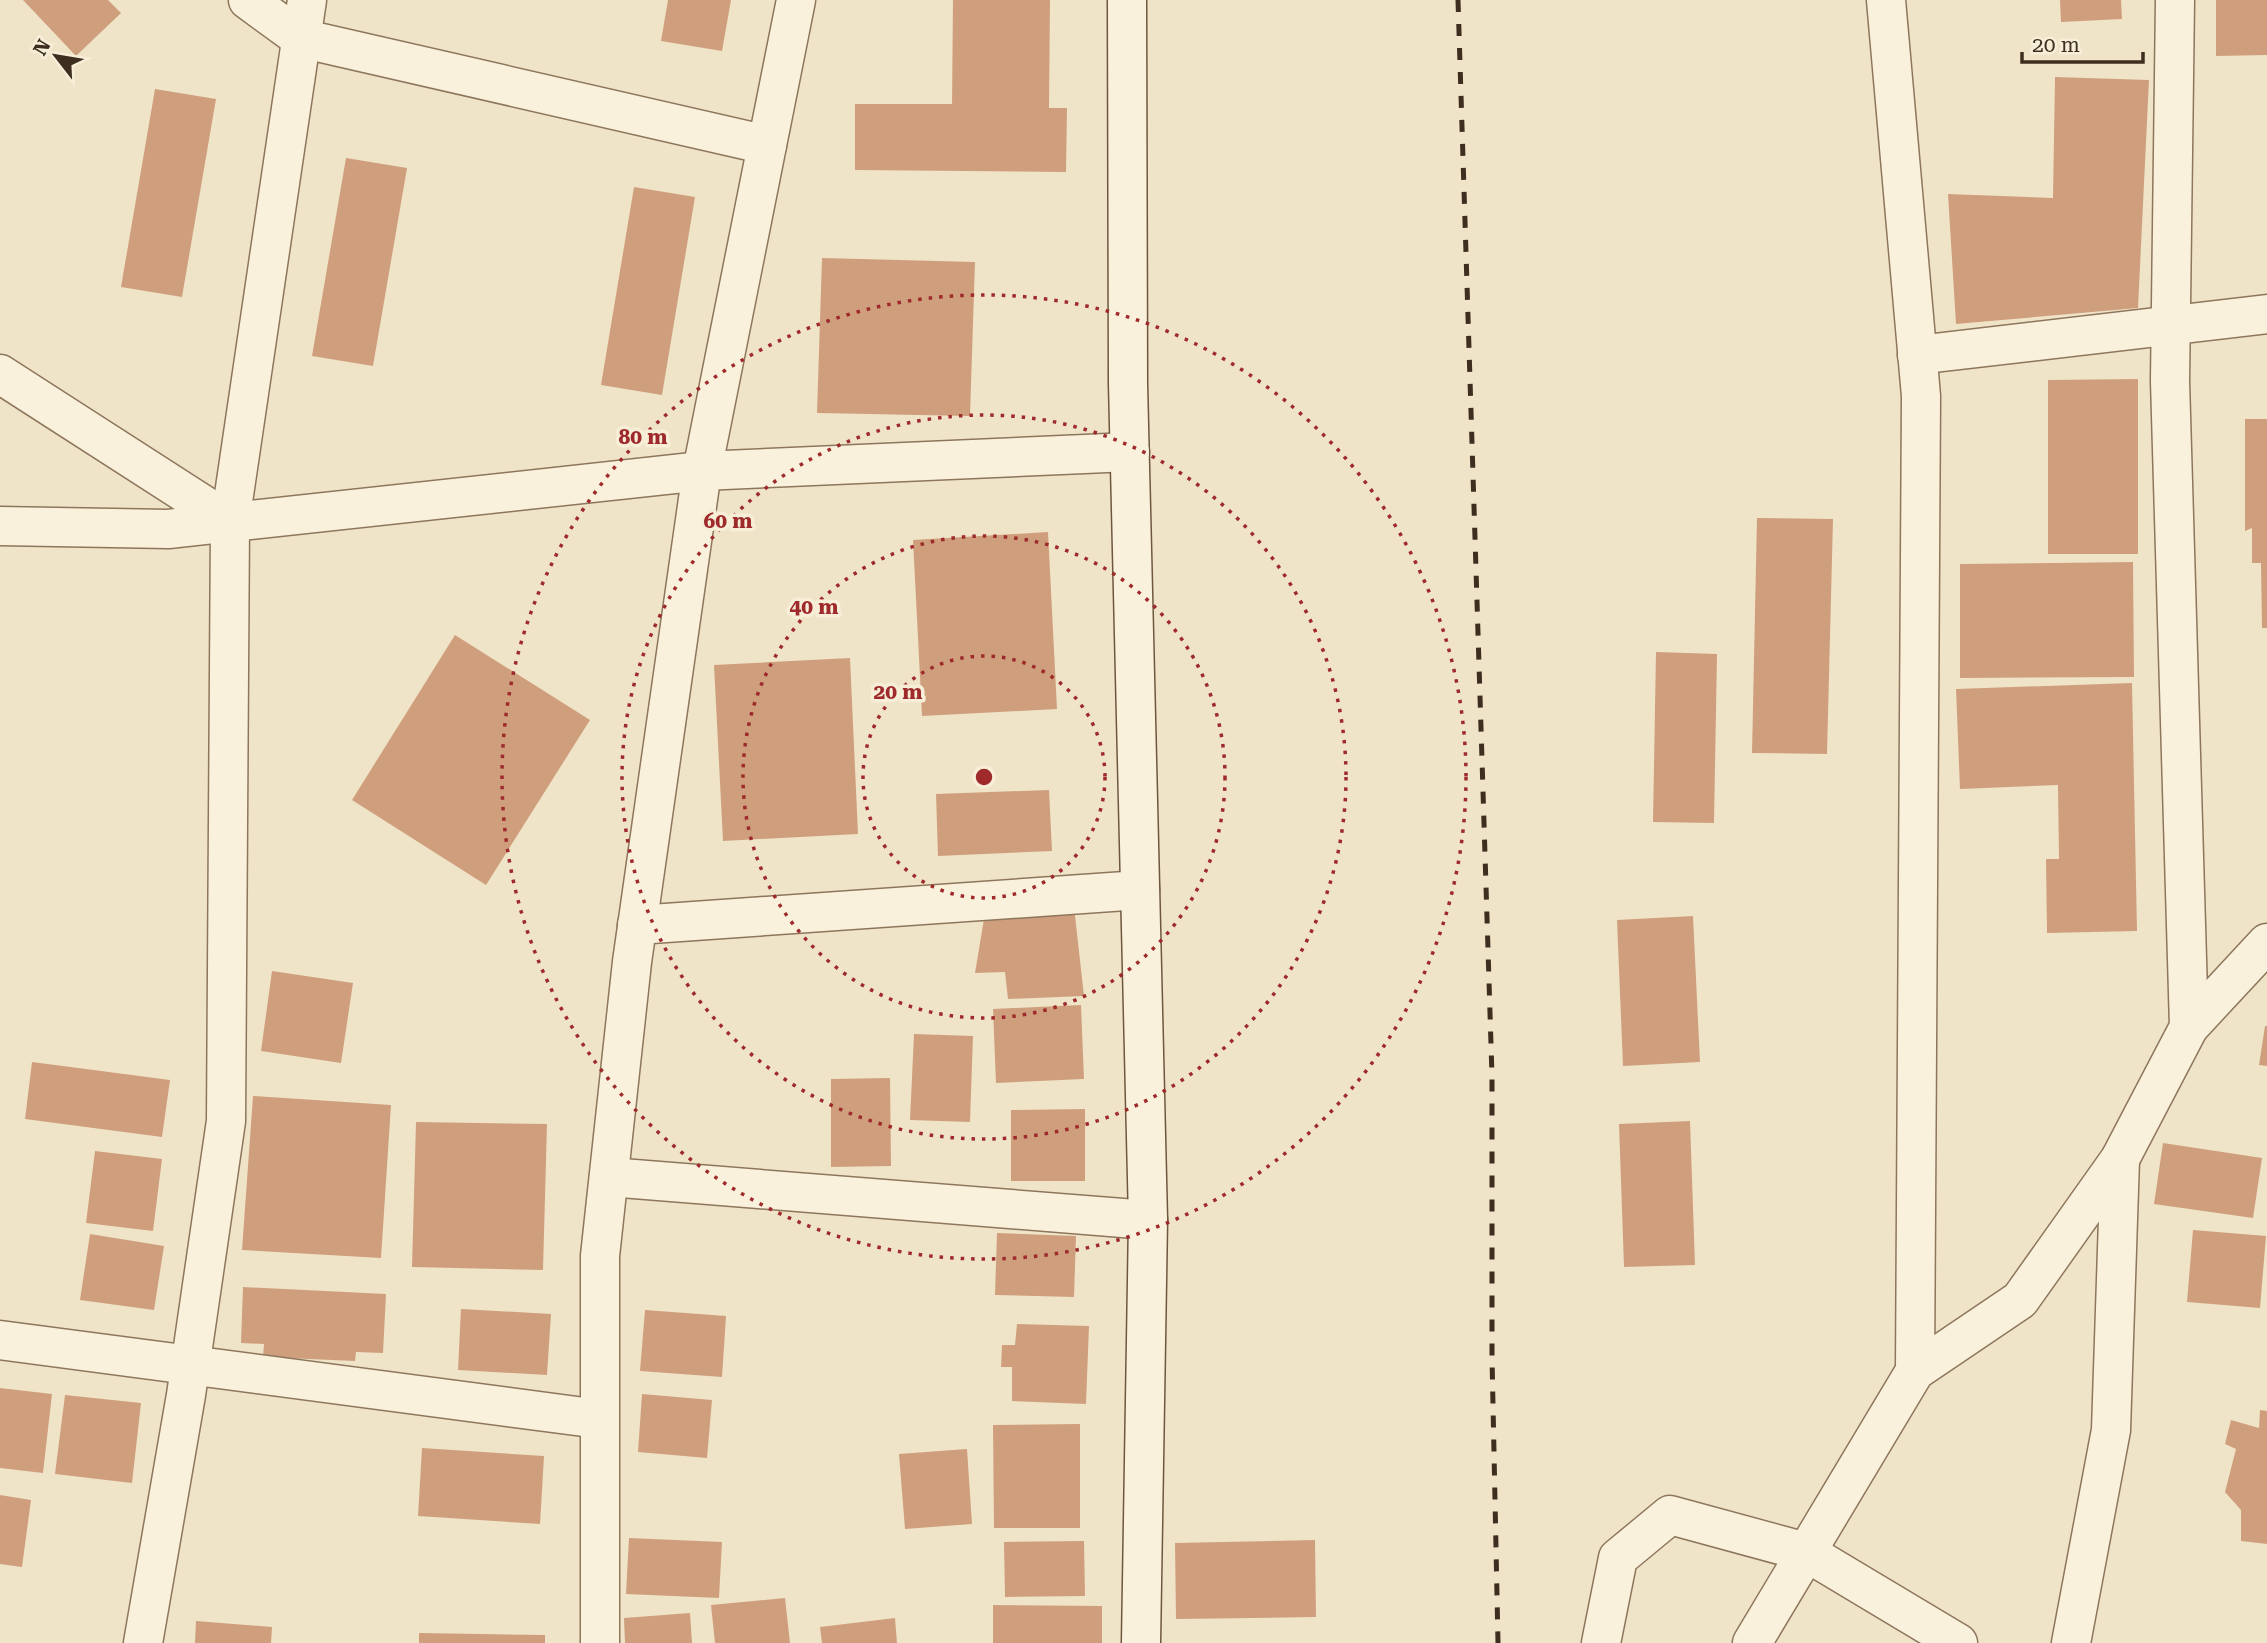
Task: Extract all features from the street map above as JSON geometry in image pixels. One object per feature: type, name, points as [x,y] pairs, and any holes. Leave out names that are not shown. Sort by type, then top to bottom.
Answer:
[{"type":"street","points":[[248,0],[300,38],[767,145]]},
{"type":"street","points":[[143,1643],[190,1365],[226,1121],[230,522],[307,0]]},
{"type":"street","points":[[600,1643],[600,1256],[637,925],[702,471],[796,0]]},
{"type":"street","points":[[1127,0],[1130,452],[1148,1220],[1141,1643]]},
{"type":"street","points":[[1886,0],[1921,396],[1915,1371]]},
{"type":"street","points":[[2175,0],[2170,381],[2189,1027]]},
{"type":"street","points":[[1917,355],[2267,314]]},
{"type":"street","points":[[0,374],[230,522]]},
{"type":"street","points":[[0,526],[168,529],[702,471],[1130,452]]},
{"type":"street","points":[[637,925],[1140,890]]},
{"type":"street","points":[[1752,1643],[1915,1371],[2020,1300],[2120,1159],[2189,1027],[2267,943]]},
{"type":"street","points":[[2071,1643],[2111,1430],[2120,1159]]},
{"type":"street","points":[[609,1177],[1148,1220]]},
{"type":"street","points":[[0,1340],[598,1419]]},
{"type":"street","points":[[1601,1643],[1618,1558],[1670,1515],[1806,1552],[1958,1643]]},
{"type":"building","points":[[23,0],[108,0],[121,13],[76,56]]},
{"type":"building","points":[[668,0],[731,0],[722,51],[661,41]]},
{"type":"building","points":[[953,0],[1050,0],[1049,108],[1067,108],[1066,172],[855,170],[855,104],[952,104]]},
{"type":"building","points":[[2060,0],[2121,0],[2122,19],[2061,22]]},
{"type":"building","points":[[2216,0],[2267,0],[2267,55],[2216,56]]},
{"type":"building","points":[[2055,77],[2149,80],[2138,308],[1956,324],[1948,194],[2053,198]]},
{"type":"building","points":[[155,89],[216,99],[182,297],[121,287]]},
{"type":"building","points":[[346,158],[407,168],[373,366],[312,356]]},
{"type":"building","points":[[634,187],[695,197],[662,395],[601,385]]},
{"type":"building","points":[[822,258],[975,262],[970,416],[817,413]]},
{"type":"building","points":[[2138,379],[2138,554],[2048,554],[2048,380]]},
{"type":"building","points":[[2245,419],[2267,419],[2267,628],[2262,628],[2261,563],[2252,563],[2252,528],[2245,531]]},
{"type":"building","points":[[1757,518],[1833,519],[1827,754],[1752,753]]},
{"type":"building","points":[[1048,532],[1057,709],[922,716],[913,540]]},
{"type":"building","points":[[2133,562],[2134,677],[1960,678],[1960,564]]},
{"type":"building","points":[[455,635],[590,720],[486,885],[352,800]]},
{"type":"building","points":[[1656,652],[1717,654],[1714,823],[1653,822]]},
{"type":"building","points":[[850,658],[858,834],[723,841],[714,665]]},
{"type":"building","points":[[2132,683],[2137,931],[2047,933],[2046,859],[2059,859],[2058,785],[1960,789],[1956,689]]},
{"type":"building","points":[[1049,790],[1052,851],[938,856],[936,794]]},
{"type":"building","points":[[1074,907],[1084,996],[1008,999],[1005,972],[975,973],[985,913]]},
{"type":"building","points":[[1693,916],[1700,1062],[1623,1066],[1617,920]]},
{"type":"building","points":[[272,971],[353,983],[341,1063],[261,1051]]},
{"type":"building","points":[[1081,1005],[1084,1079],[996,1083],[993,1009]]},
{"type":"building","points":[[2267,1026],[2267,1066],[2259,1065]]},
{"type":"building","points":[[914,1034],[973,1036],[970,1122],[910,1120]]},
{"type":"building","points":[[32,1062],[170,1080],[162,1137],[25,1119]]},
{"type":"building","points":[[890,1078],[891,1166],[831,1167],[831,1079]]},
{"type":"building","points":[[253,1096],[391,1105],[381,1258],[242,1250]]},
{"type":"building","points":[[1085,1109],[1085,1181],[1011,1181],[1011,1110]]},
{"type":"building","points":[[1690,1121],[1695,1265],[1624,1267],[1619,1124]]},
{"type":"building","points":[[416,1122],[547,1124],[543,1270],[412,1267]]},
{"type":"building","points":[[2163,1143],[2262,1158],[2253,1218],[2154,1204]]},
{"type":"building","points":[[95,1151],[162,1159],[153,1231],[86,1223]]},
{"type":"building","points":[[2193,1230],[2266,1236],[2260,1308],[2187,1302]]},
{"type":"building","points":[[997,1233],[1076,1236],[1074,1297],[995,1295]]},
{"type":"building","points":[[90,1234],[164,1246],[154,1310],[80,1300]]},
{"type":"building","points":[[243,1287],[386,1294],[383,1353],[356,1352],[355,1361],[263,1357],[264,1344],[241,1343]]},
{"type":"building","points":[[461,1309],[551,1314],[547,1375],[458,1370]]},
{"type":"building","points":[[645,1310],[726,1316],[722,1377],[640,1371]]},
{"type":"building","points":[[1017,1324],[1089,1326],[1086,1404],[1012,1401],[1012,1367],[1001,1367],[1002,1345],[1015,1345]]},
{"type":"building","points":[[0,1388],[52,1394],[43,1473],[0,1468]]},
{"type":"building","points":[[642,1394],[712,1400],[707,1458],[638,1452]]},
{"type":"building","points":[[65,1395],[141,1403],[132,1483],[55,1474]]},
{"type":"building","points":[[2260,1410],[2267,1411],[2267,1544],[2241,1541],[2241,1510],[2225,1492],[2236,1449],[2225,1444],[2231,1420],[2259,1428]]},
{"type":"building","points":[[1080,1424],[1080,1528],[994,1528],[993,1425]]},
{"type":"building","points":[[422,1448],[544,1456],[540,1524],[418,1516]]},
{"type":"building","points":[[967,1449],[972,1524],[905,1529],[899,1454]]},
{"type":"building","points":[[0,1495],[31,1500],[22,1567],[0,1564]]},
{"type":"building","points":[[629,1538],[722,1542],[719,1598],[626,1594]]},
{"type":"building","points":[[1315,1540],[1316,1617],[1176,1619],[1175,1543]]},
{"type":"building","points":[[1084,1541],[1085,1596],[1005,1597],[1004,1542]]},
{"type":"building","points":[[785,1598],[790,1643],[715,1643],[711,1605]]},
{"type":"building","points":[[993,1605],[1102,1606],[1102,1643],[993,1643]]},
{"type":"building","points":[[690,1613],[692,1643],[625,1643],[624,1618]]},
{"type":"building","points":[[895,1618],[897,1643],[822,1643],[820,1627]]},
{"type":"building","points":[[196,1621],[272,1627],[271,1643],[195,1643]]},
{"type":"building","points":[[419,1633],[545,1635],[545,1643],[419,1643]]},
{"type":"railway","points":[[1458,0],[1492,1076],[1492,1357],[1498,1643]]}]
